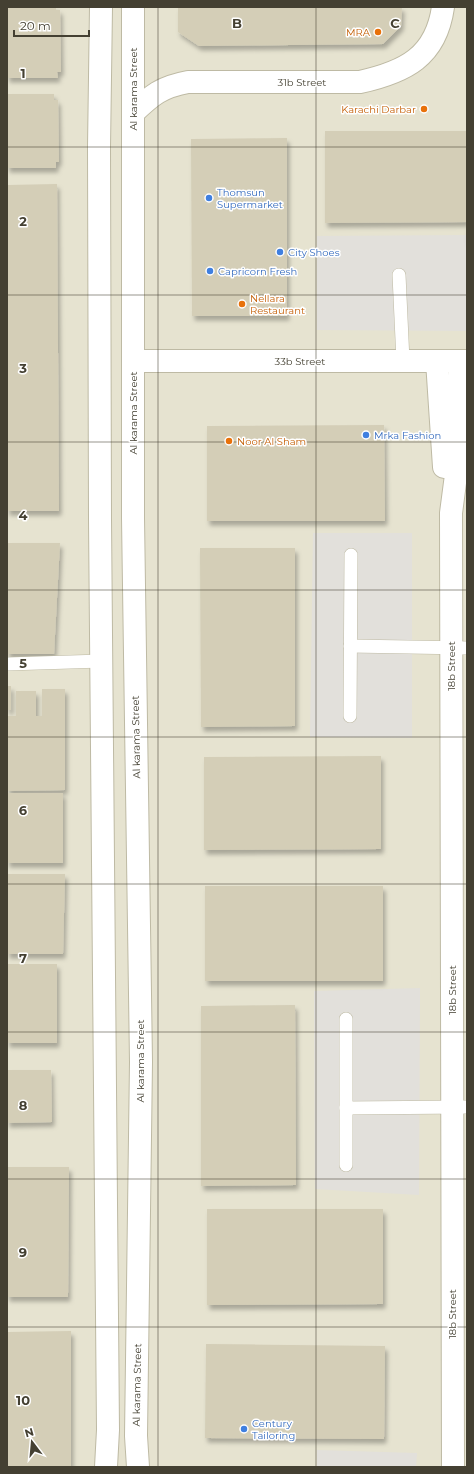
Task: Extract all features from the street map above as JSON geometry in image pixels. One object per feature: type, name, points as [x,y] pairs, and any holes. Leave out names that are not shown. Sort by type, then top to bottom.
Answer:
[{"type":"street","points":[[101,7],[100,179],[102,661],[108,1422],[106,1467]]},
{"type":"street","name":"Al karama Street","points":[[134,7],[133,518],[141,1062],[136,1436],[138,1467]]},
{"type":"street","name":"31b Street","points":[[133,113],[159,90],[188,82],[360,82],[382,77],[404,68],[422,54],[435,37],[443,7]]},
{"type":"street","name":"33b Street","points":[[133,361],[463,361]]},
{"type":"street","name":"18b Street","points":[[437,361],[445,486],[451,513],[459,648],[460,1107],[453,1467]]},
{"type":"street","name":"18b Street","points":[[451,513],[456,474],[463,361]]},
{"type":"lane","points":[[399,275],[403,361]]},
{"type":"lane","points":[[350,716],[351,554]]},
{"type":"lane","points":[[350,646],[459,648]]},
{"type":"lane","points":[[7,664],[102,661]]},
{"type":"lane","points":[[346,1019],[346,1165]]},
{"type":"lane","points":[[346,1108],[460,1107]]},
{"type":"shaded area","points":[[7,7],[467,7],[467,1467],[7,1467]]},
{"type":"shaded area","points":[[467,235],[467,331],[317,330],[317,236]]},
{"type":"shaded area","points":[[313,533],[412,533],[412,738],[310,737]]},
{"type":"shaded area","points":[[420,988],[419,1195],[315,1189],[314,991]]},
{"type":"shaded area","points":[[317,1450],[417,1453],[416,1467],[317,1467]]},
{"type":"building","points":[[7,7],[56,7],[56,10],[60,10],[61,72],[57,72],[58,78],[7,78]]},
{"type":"building","points":[[178,7],[402,7],[401,26],[383,44],[199,46],[178,32]]},
{"type":"building","points":[[7,94],[54,94],[54,100],[58,100],[59,162],[56,162],[56,168],[7,168]]},
{"type":"building","points":[[325,131],[467,131],[467,222],[325,223]]},
{"type":"building","points":[[287,138],[287,316],[192,316],[191,139]]},
{"type":"building","points":[[57,184],[59,511],[7,511],[7,185]]},
{"type":"building","points":[[467,225],[467,241],[466,241]]},
{"type":"building","points":[[384,425],[385,521],[207,521],[207,426]]},
{"type":"building","points":[[7,543],[60,543],[54,654],[7,654]]},
{"type":"building","points":[[200,548],[295,548],[295,726],[201,727]]},
{"type":"building","points":[[7,686],[11,686],[11,710],[7,710]]},
{"type":"building","points":[[42,689],[65,689],[65,790],[7,791],[7,716],[16,716],[16,691],[36,691],[36,716],[42,716]]},
{"type":"building","points":[[381,756],[381,849],[204,850],[204,757]]},
{"type":"building","points":[[7,793],[63,793],[63,863],[7,863]]},
{"type":"building","points":[[7,874],[65,874],[63,954],[7,954]]},
{"type":"building","points":[[205,886],[383,886],[383,981],[205,981]]},
{"type":"building","points":[[7,964],[57,964],[57,1043],[7,1043]]},
{"type":"building","points":[[295,1005],[296,1185],[201,1186],[201,1006]]},
{"type":"building","points":[[7,1070],[51,1070],[52,1122],[7,1123]]},
{"type":"building","points":[[7,1167],[69,1167],[68,1297],[7,1297]]},
{"type":"building","points":[[207,1209],[383,1209],[383,1304],[207,1305]]},
{"type":"building","points":[[71,1331],[71,1467],[7,1467],[7,1332]]},
{"type":"building","points":[[206,1344],[385,1346],[384,1439],[205,1438]]},
{"type":"place","name":"MRA","points":[[378,32]]},
{"type":"place","name":"Karachi Darbar","points":[[424,109]]},
{"type":"place","name":"Thomsun Supermarket","points":[[209,198]]},
{"type":"place","name":"City Shoes","points":[[280,252]]},
{"type":"place","name":"Capricorn Fresh","points":[[210,271]]},
{"type":"place","name":"Nellara Restaurant","points":[[242,304]]},
{"type":"place","name":"Mrka Fashion","points":[[366,435]]},
{"type":"place","name":"Noor Al Sham","points":[[229,441]]},
{"type":"place","name":"Century Tailoring","points":[[244,1429]]}]
